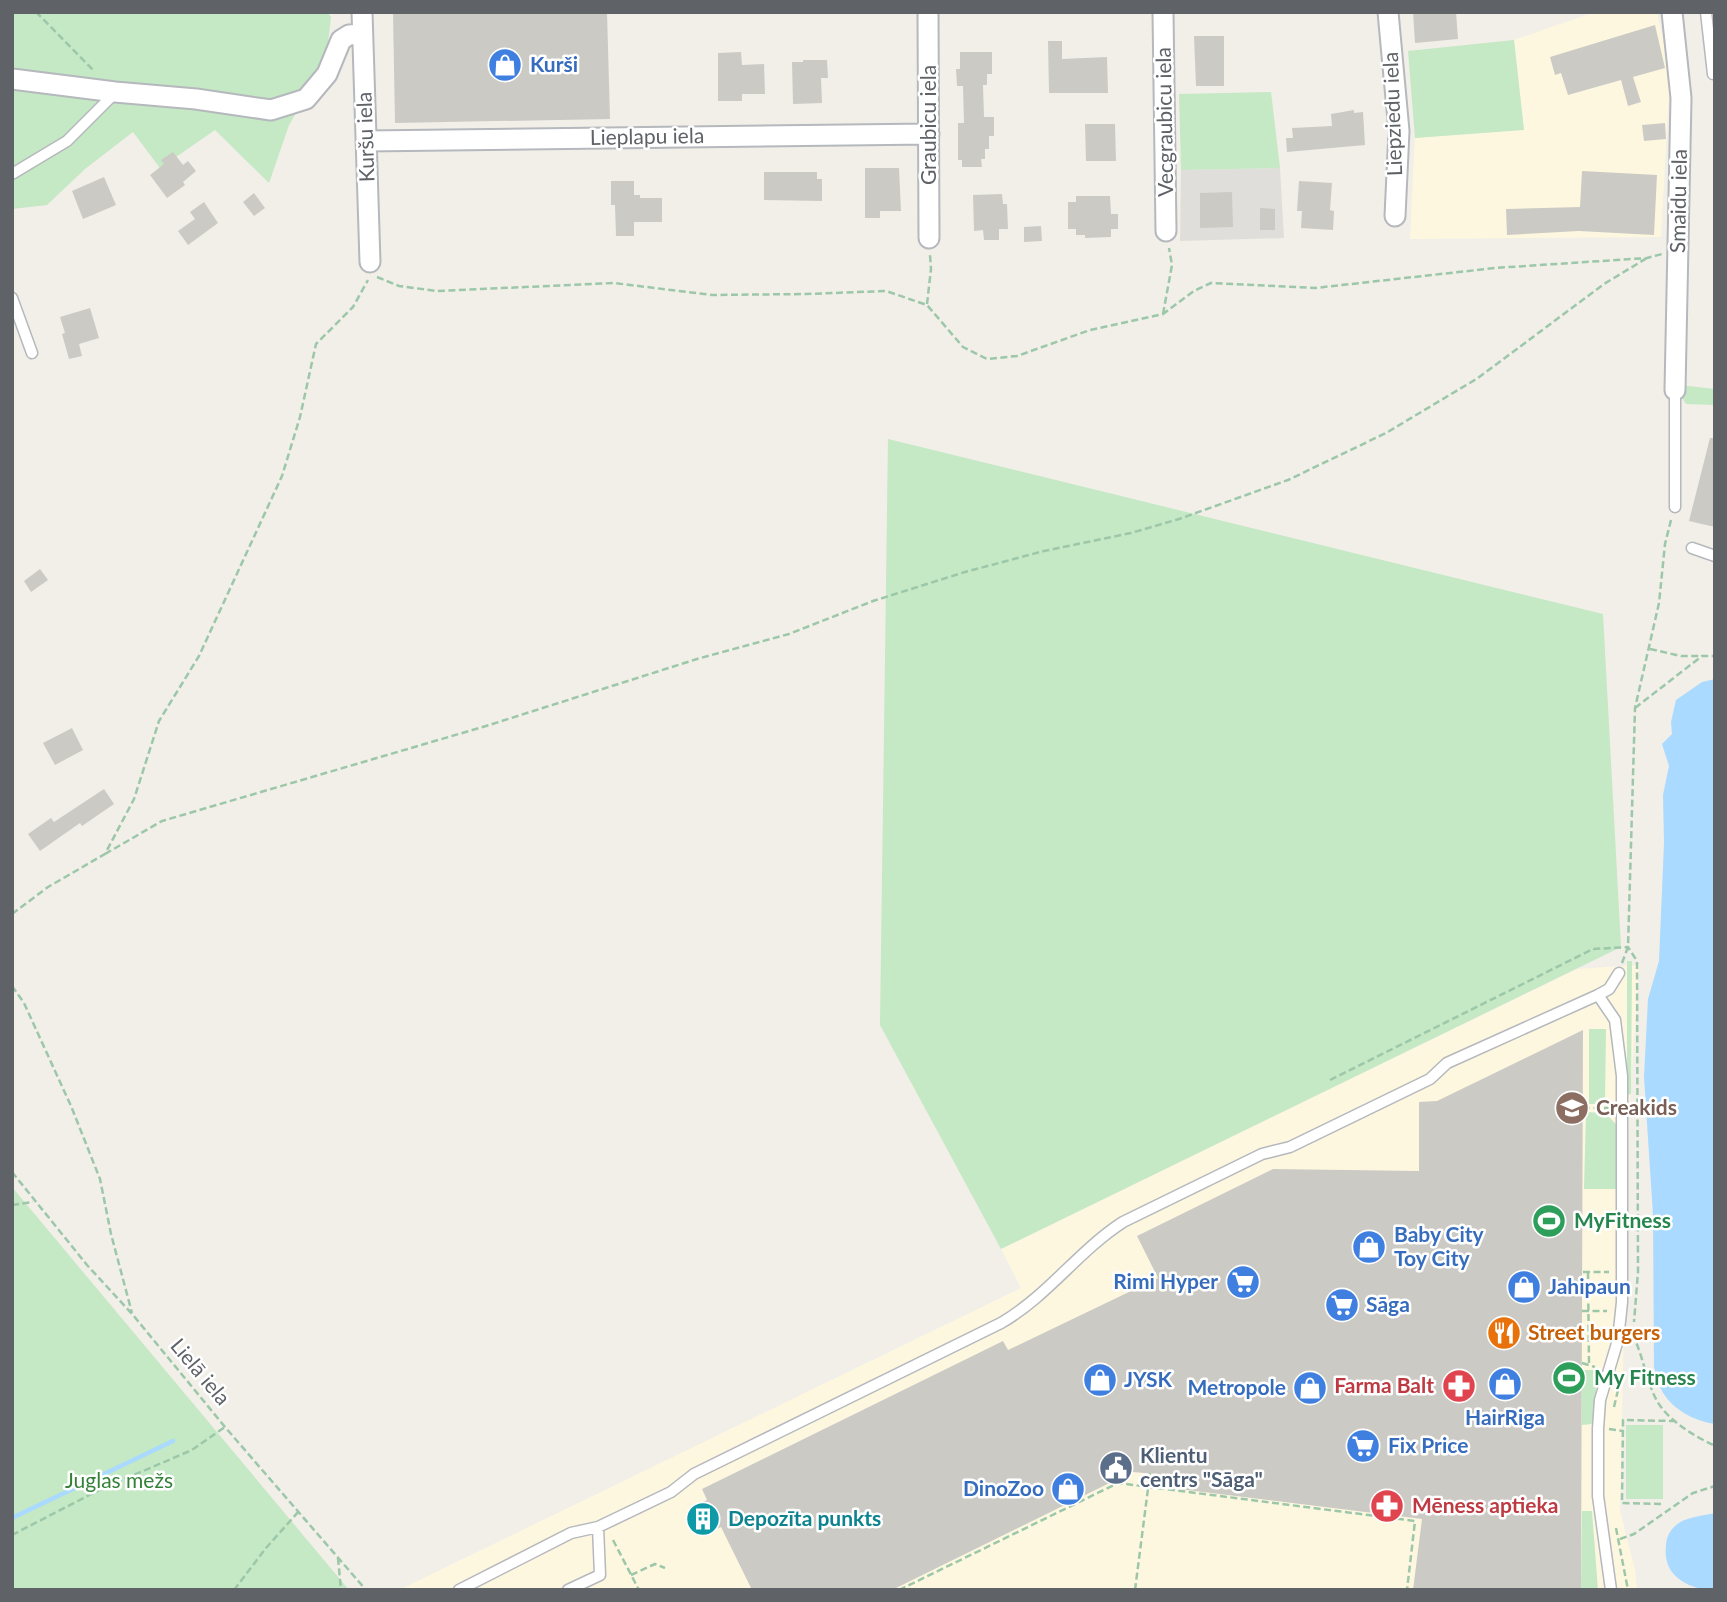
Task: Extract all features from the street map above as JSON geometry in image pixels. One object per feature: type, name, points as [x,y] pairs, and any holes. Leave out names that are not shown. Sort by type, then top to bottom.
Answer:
[{"type":"street","name":"Kuršu iela","points":[[362,12],[370,262]]},
{"type":"street","name":"Graubicu iela","points":[[928,12],[929,238]]},
{"type":"street","name":"Vecgraubicu iela","points":[[1163,12],[1166,231]]},
{"type":"street","name":"Liepziedu iela","points":[[1388,12],[1399,131],[1395,216]]},
{"type":"street","name":"Smaidu iela","points":[[1672,12],[1681,98],[1675,390]]},
{"type":"street","points":[[12,79],[271,110],[306,99],[327,74],[341,40],[349,35],[362,34]]},
{"type":"street","name":"Lieplapu iela","points":[[366,141],[929,134]]},
{"type":"lane","points":[[1706,12],[1715,74]]},
{"type":"lane","points":[[12,174],[67,141],[116,92]]},
{"type":"lane","points":[[12,298],[32,354]]},
{"type":"lane","points":[[1675,390],[1675,507]]},
{"type":"lane","points":[[1692,548],[1715,556]]},
{"type":"lane","points":[[459,1590],[571,1533],[601,1525],[671,1492],[694,1474],[1001,1323],[1025,1310],[1081,1254],[1123,1222],[1262,1154],[1290,1147],[1430,1079],[1447,1063],[1598,995],[1609,989],[1619,972]]},
{"type":"lane","points":[[1598,995],[1615,1020],[1620,1057],[1623,1272],[1621,1310],[1618,1340],[1600,1400],[1598,1429],[1598,1496],[1611,1590]]},
{"type":"lane","points":[[568,1590],[600,1575],[601,1525]]},
{"type":"path","points":[[36,12],[116,92]]},
{"type":"path","points":[[1163,314],[1172,265],[1166,231]]},
{"type":"path","points":[[927,305],[931,269],[929,238]]},
{"type":"path","points":[[105,854],[134,799],[159,722],[199,656],[282,476],[300,416],[316,344],[353,307],[365,290],[371,274],[399,286],[437,291],[614,282],[712,295],[806,295],[886,291],[927,305],[963,347],[987,359],[1017,356],[1090,330],[1163,314],[1194,291],[1211,283],[1315,288],[1495,268],[1647,258],[1678,250]]},
{"type":"path","points":[[12,914],[48,887],[162,821],[486,726],[697,659],[789,634],[873,601],[965,572],[1179,519],[1288,480],[1386,433],[1478,378],[1604,284],[1647,258]]},
{"type":"path","points":[[1619,972],[1628,947],[1635,708],[1650,649],[1659,603],[1665,544],[1675,507]]},
{"type":"path","points":[[1650,649],[1681,656],[1715,656]]},
{"type":"path","points":[[1635,708],[1702,656]]},
{"type":"path","points":[[1628,947],[1637,961]]},
{"type":"path","points":[[1330,1080],[1593,949],[1628,947]]},
{"type":"path","points":[[12,986],[24,1003],[71,1106],[100,1179],[111,1234],[133,1315]]},
{"type":"path","points":[[1583,1108],[1605,1108]]},
{"type":"path","name":"Lielā iela","points":[[12,1172],[87,1265],[133,1315],[225,1427],[366,1590]]},
{"type":"path","points":[[12,1205],[34,1202]]},
{"type":"path","points":[[1583,1272],[1623,1272]]},
{"type":"path","points":[[1588,1272],[1589,1364]]},
{"type":"path","points":[[1583,1311],[1621,1310]]},
{"type":"path","points":[[1632,1334],[1641,1351],[1655,1398],[1674,1420],[1715,1446]]},
{"type":"path","points":[[1661,1504],[1622,1503],[1623,1420],[1674,1420]]},
{"type":"path","points":[[12,1535],[101,1489],[192,1450],[225,1427]]},
{"type":"path","points":[[1135,1590],[1150,1473]]},
{"type":"path","points":[[899,1590],[1118,1483],[1415,1521],[1407,1590]]},
{"type":"path","points":[[1620,1539],[1634,1534],[1693,1493],[1715,1486]]},
{"type":"path","points":[[234,1590],[299,1511]]},
{"type":"path","points":[[601,1525],[639,1590]]},
{"type":"path","points":[[338,1558],[341,1590]]},
{"type":"path","points":[[631,1575],[655,1564],[665,1568]]},
{"type":"shaded area","points":[[1595,12],[1657,12],[1670,73],[1661,237],[1410,239],[1415,138],[1524,129],[1514,40]]},
{"type":"shaded area","points":[[1280,168],[1284,238],[1180,241],[1181,170]]},
{"type":"shaded area","name":"Sāga","points":[[1639,965],[1628,1129],[1620,1511],[1635,1570],[1637,1590],[399,1590],[1021,1288],[1001,1249],[1577,969]]},
{"type":"green space","points":[[12,12],[327,12],[331,17],[326,61],[289,125],[269,183],[215,130],[160,168],[133,132],[85,169],[47,205],[12,209]]},
{"type":"green space","points":[[1514,40],[1524,130],[1415,138],[1408,51]]},
{"type":"green space","points":[[1271,92],[1280,168],[1181,170],[1179,94]]},
{"type":"green space","points":[[1679,385],[1715,389],[1715,405],[1686,404],[1678,391]]},
{"type":"green space","points":[[888,439],[1603,614],[1621,947],[1001,1249],[880,1025]]},
{"type":"green space","points":[[1627,961],[1632,961],[1631,1094],[1627,1095]]},
{"type":"green space","points":[[1589,1029],[1606,1029],[1605,1104],[1589,1104]]},
{"type":"green space","points":[[1586,1112],[1605,1113],[1617,1125],[1617,1189],[1584,1189]]},
{"type":"green space","name":"Juglas mežs","points":[[12,1187],[349,1590],[12,1590]]},
{"type":"green space","points":[[1582,1370],[1595,1370],[1598,1374],[1592,1424],[1582,1425]]},
{"type":"green space","points":[[1626,1425],[1663,1425],[1663,1499],[1626,1499]]},
{"type":"green space","points":[[1582,1511],[1592,1511],[1598,1590],[1581,1590]]},
{"type":"water","points":[[1715,679],[1715,1424],[1691,1417],[1677,1408],[1665,1396],[1654,1367],[1653,1215],[1644,1077],[1648,999],[1659,961],[1664,843],[1663,795],[1669,766],[1662,744],[1672,734],[1671,722],[1676,700],[1702,682]]},
{"type":"water","points":[[1715,1513],[1715,1590],[1696,1587],[1679,1579],[1668,1566],[1666,1543],[1671,1531],[1678,1524]]},
{"type":"building","name":"Kurši","points":[[393,12],[607,12],[610,119],[395,123]]},
{"type":"building","points":[[1413,12],[1456,12],[1458,39],[1415,43]]},
{"type":"building","points":[[1655,25],[1665,68],[1633,77],[1641,102],[1628,106],[1621,80],[1568,95],[1561,73],[1555,75],[1550,57]]},
{"type":"building","points":[[1194,36],[1224,36],[1224,86],[1196,86]]},
{"type":"building","points":[[1048,41],[1062,41],[1062,59],[1107,57],[1108,93],[1049,93]]},
{"type":"building","points":[[741,52],[742,65],[764,64],[765,94],[742,94],[742,101],[718,101],[718,53]]},
{"type":"building","points":[[960,52],[992,52],[992,74],[987,74],[987,85],[983,85],[984,117],[994,117],[994,136],[989,136],[989,149],[985,149],[985,159],[981,159],[982,167],[962,167],[962,160],[958,160],[958,123],[964,123],[963,86],[957,86],[956,69],[960,69]]},
{"type":"building","points":[[827,60],[828,78],[821,78],[822,103],[793,104],[792,62]]},
{"type":"building","points":[[1354,110],[1354,113],[1363,112],[1365,145],[1287,152],[1286,138],[1293,138],[1292,128],[1332,126],[1331,114]]},
{"type":"building","points":[[1665,123],[1666,139],[1644,141],[1642,125]]},
{"type":"building","points":[[1085,124],[1115,124],[1116,161],[1086,161]]},
{"type":"building","points":[[173,152],[183,165],[188,161],[196,171],[183,182],[185,185],[167,198],[150,175],[164,164],[161,160]]},
{"type":"building","points":[[865,168],[899,168],[901,211],[880,211],[880,218],[865,218]]},
{"type":"building","points":[[1582,171],[1657,175],[1654,235],[1579,231],[1507,235],[1506,209],[1580,207]]},
{"type":"building","points":[[764,172],[817,172],[817,179],[822,179],[822,201],[764,200]]},
{"type":"building","points":[[104,177],[116,205],[83,219],[72,191]]},
{"type":"building","points":[[611,181],[634,181],[634,195],[640,195],[640,198],[662,198],[662,222],[634,222],[634,236],[616,236],[615,205],[611,205]]},
{"type":"building","points":[[1299,181],[1332,183],[1330,210],[1334,211],[1333,230],[1301,228],[1302,211],[1297,211]]},
{"type":"building","points":[[1232,192],[1233,227],[1200,228],[1200,193]]},
{"type":"building","points":[[254,193],[265,208],[254,216],[243,202]]},
{"type":"building","points":[[1002,194],[1003,204],[1007,204],[1008,229],[999,229],[999,240],[984,240],[983,230],[974,231],[973,195]]},
{"type":"building","points":[[1076,196],[1110,196],[1111,214],[1118,214],[1118,229],[1111,229],[1111,237],[1085,238],[1085,235],[1076,235],[1076,229],[1068,229],[1068,202],[1076,202]]},
{"type":"building","points":[[204,202],[218,223],[188,245],[178,231],[195,219],[190,212]]},
{"type":"building","points":[[1260,208],[1275,209],[1275,230],[1260,230]]},
{"type":"building","points":[[1041,226],[1042,241],[1024,242],[1024,227]]},
{"type":"building","points":[[90,308],[99,338],[79,344],[82,356],[69,359],[60,317]]},
{"type":"building","points":[[1710,438],[1715,438],[1715,527],[1689,521]]},
{"type":"building","points":[[40,569],[48,580],[31,592],[24,581]]},
{"type":"building","points":[[72,728],[83,750],[55,765],[43,743]]},
{"type":"building","points":[[104,789],[114,804],[82,826],[80,823],[40,851],[28,834],[51,818],[54,822]]},
{"type":"building","name":"Sāga","points":[[1583,1030],[1581,1590],[1413,1590],[1422,1519],[1155,1486],[1157,1474],[1132,1472],[892,1590],[752,1590],[721,1527],[703,1535],[690,1508],[707,1500],[702,1489],[1003,1341],[1008,1350],[1158,1278],[1137,1236],[1273,1169],[1419,1171],[1419,1102],[1437,1101]]},
{"type":"waterway","points":[[12,1518],[173,1441]]},
{"type":"place","name":"Kurši","points":[[505,65]]},
{"type":"place","name":"Creakids","points":[[1572,1108]]},
{"type":"place","name":"MyFitness","points":[[1549,1221]]},
{"type":"place","name":"Baby City Toy City","points":[[1369,1247]]},
{"type":"place","name":"Rimi Hyper","points":[[1243,1282]]},
{"type":"place","name":"Jahipaun","points":[[1524,1287]]},
{"type":"place","name":"Sāga","points":[[1342,1305]]},
{"type":"place","name":"Street burgers","points":[[1504,1333]]},
{"type":"place","name":"My Fitness","points":[[1569,1378]]},
{"type":"place","name":"JYSK","points":[[1100,1380]]},
{"type":"place","name":"HairRiga","points":[[1505,1384]]},
{"type":"place","name":"Farma Balt","points":[[1459,1386]]},
{"type":"place","name":"Metropole","points":[[1310,1388]]},
{"type":"place","name":"Fix Price","points":[[1363,1446]]},
{"type":"place","name":"Klientu centrs \"Sāga\"","points":[[1116,1468]]},
{"type":"place","name":"DinoZoo","points":[[1068,1489]]},
{"type":"place","name":"Mēness aptieka","points":[[1387,1506]]},
{"type":"place","name":"Depozīta punkts","points":[[703,1519]]}]
